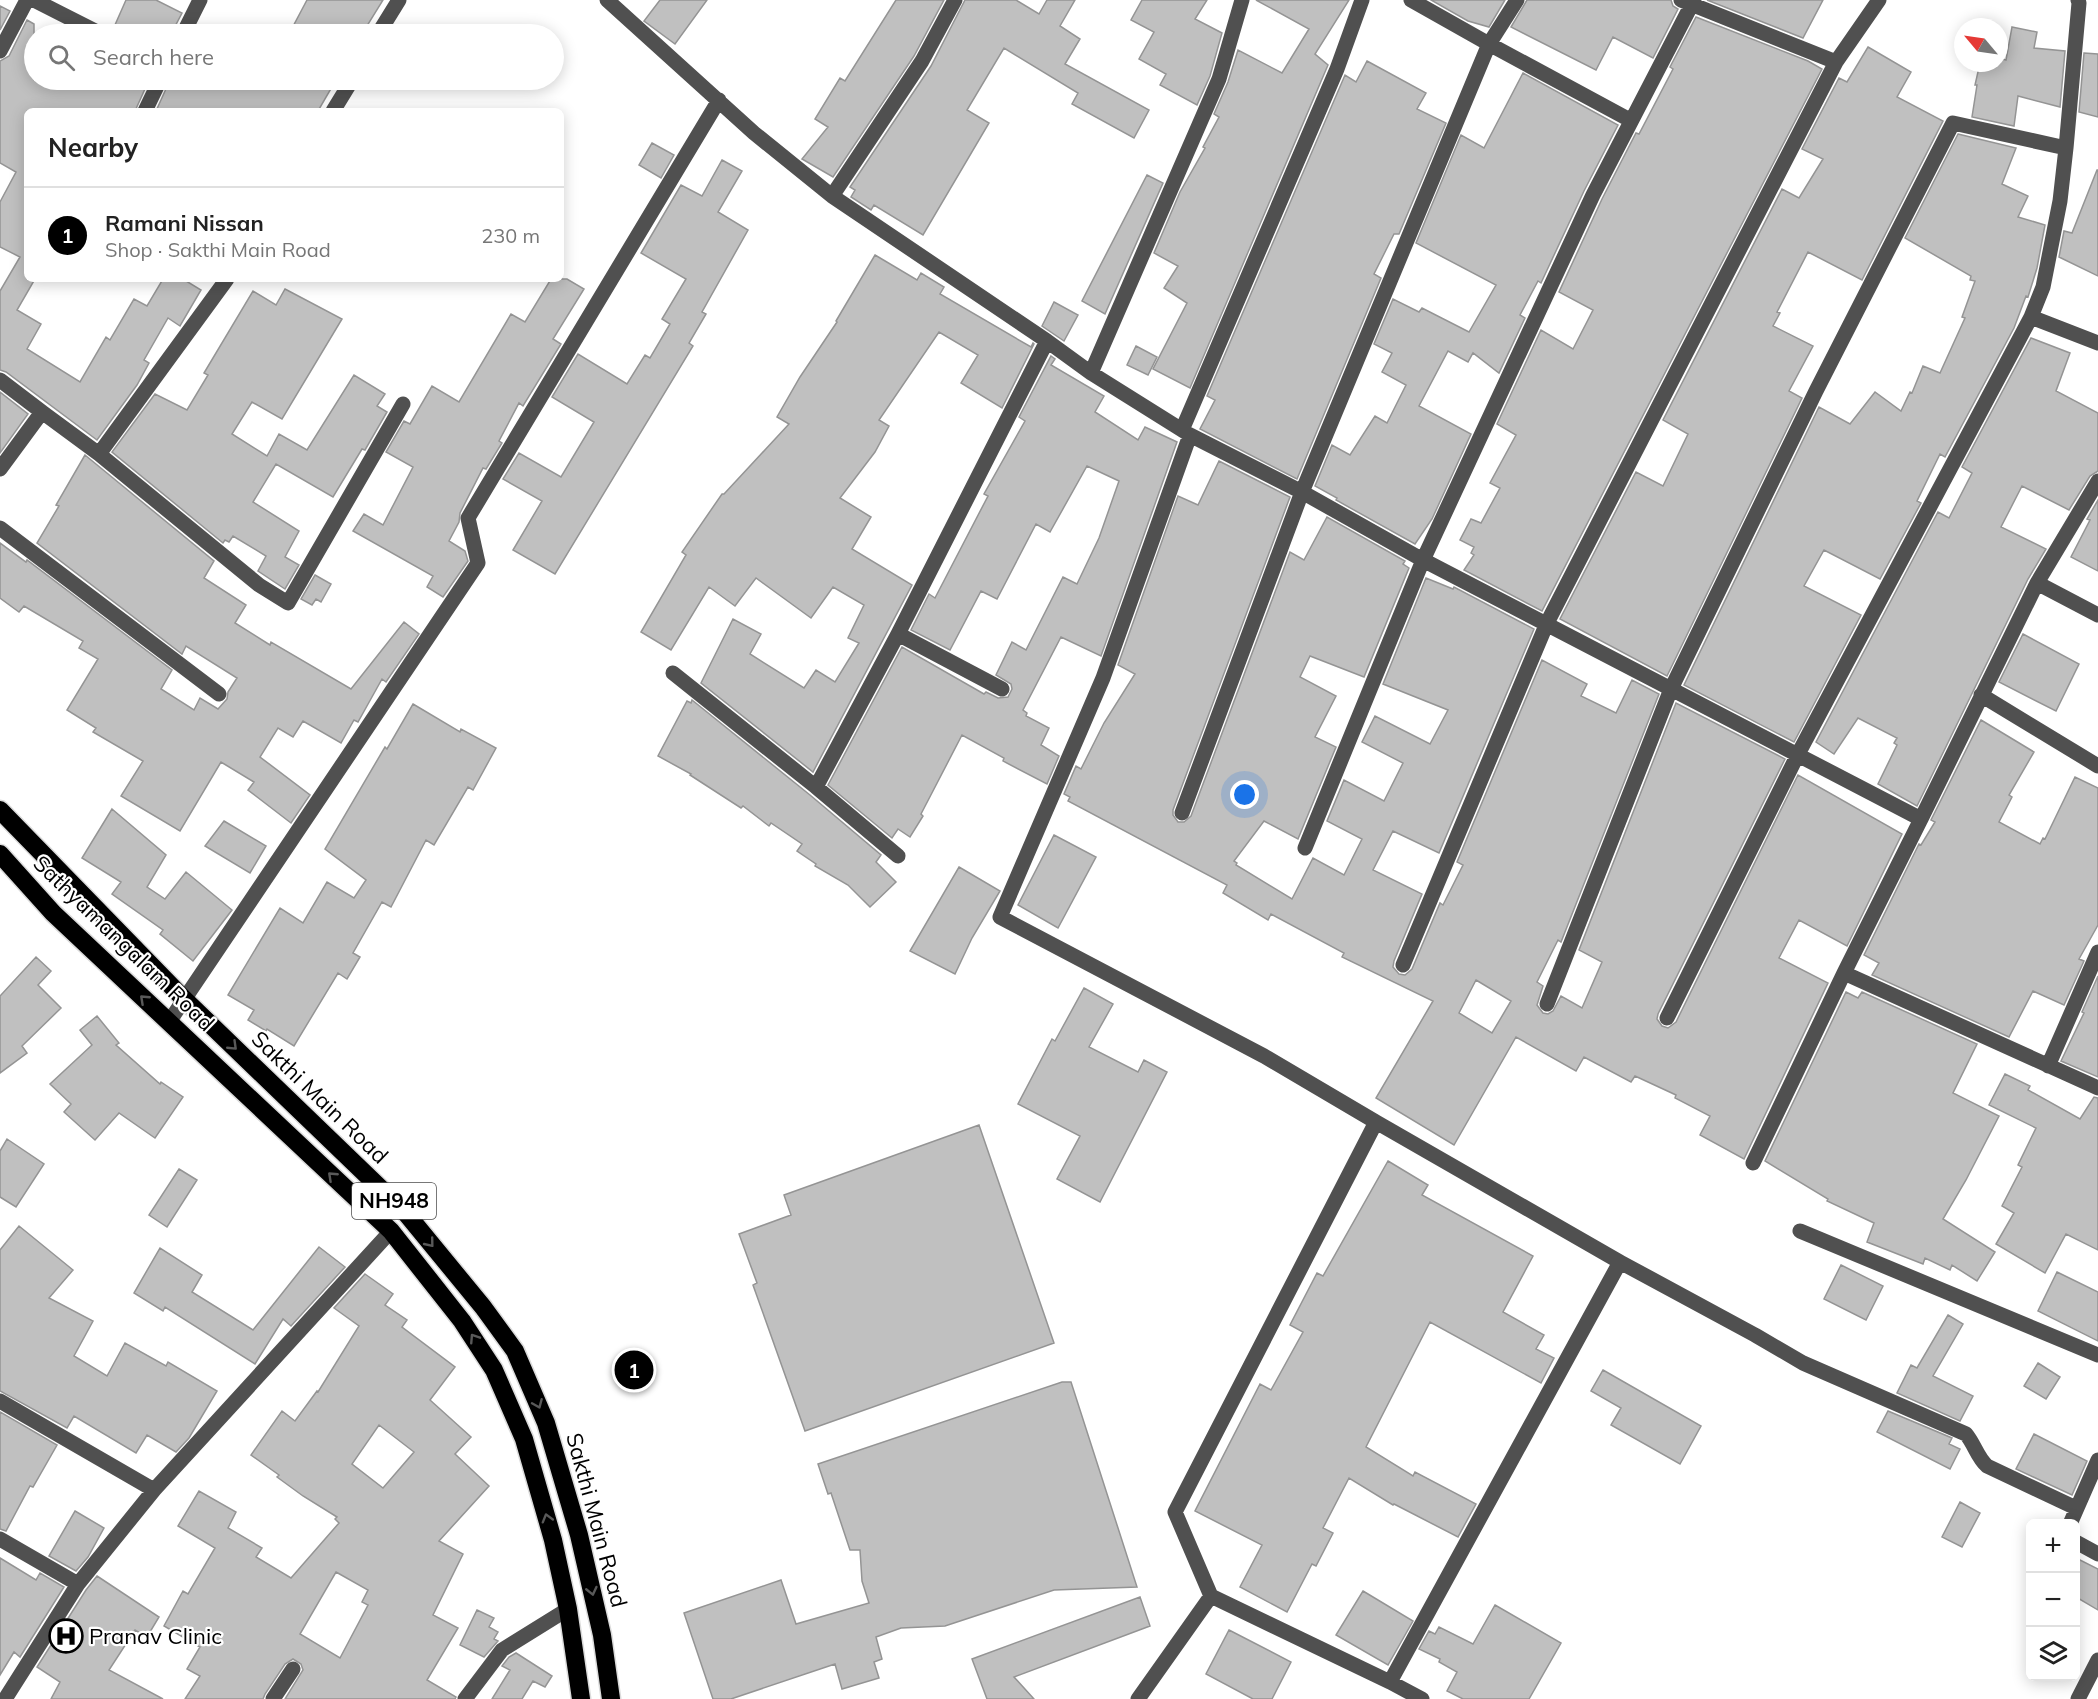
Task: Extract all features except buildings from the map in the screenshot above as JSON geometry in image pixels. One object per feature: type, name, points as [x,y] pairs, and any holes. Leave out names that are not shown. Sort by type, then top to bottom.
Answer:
[{"type":"highway","name":"Sakthi Main Road","points":[[0,810],[184,999],[405,1212],[483,1307],[515,1351],[546,1423],[579,1535],[602,1635],[611,1699]]},
{"type":"highway","name":"Sathyamangalam Road","points":[[0,854],[53,913],[391,1231],[462,1321],[494,1370],[524,1439],[554,1540],[568,1609],[581,1699]]},
{"type":"street","points":[[0,51],[27,0]]},
{"type":"street","points":[[34,0],[81,24]]},
{"type":"street","points":[[188,24],[200,0]]},
{"type":"street","points":[[384,24],[399,0]]},
{"type":"street","points":[[607,0],[754,133],[831,196],[1091,373],[1186,432],[1302,492],[1423,560],[1921,819]]},
{"type":"street","points":[[831,196],[922,61],[955,0]]},
{"type":"street","points":[[1091,373],[1219,78],[1242,0]]},
{"type":"street","points":[[1362,0],[1337,69],[1186,432],[1103,678],[1000,917],[1264,1056],[1620,1262],[1803,1363],[1966,1434],[1974,1444],[1978,1458],[1987,1466],[2076,1508]]},
{"type":"street","points":[[1411,0],[1630,120]]},
{"type":"street","points":[[1182,813],[1302,492],[1489,44],[1517,0]]},
{"type":"street","points":[[1403,965],[1548,623],[1836,62],[1879,0]]},
{"type":"street","points":[[1667,1018],[1797,756],[2031,317],[2043,287],[2060,201],[2078,0]]},
{"type":"street","points":[[1305,848],[1423,560],[1593,195],[1689,1],[1836,62]]},
{"type":"street","points":[[146,108],[155,90]]},
{"type":"street","points":[[335,108],[346,90]]},
{"type":"street","points":[[169,1022],[478,563],[468,518],[719,100]]},
{"type":"street","points":[[1547,1004],[1671,689],[1815,392],[1953,123],[2066,148]]},
{"type":"street","points":[[99,454],[225,282]]},
{"type":"street","points":[[2031,317],[2098,343]]},
{"type":"street","points":[[816,787],[898,634],[1047,341]]},
{"type":"street","points":[[0,380],[99,454],[259,585],[288,603],[403,404]]},
{"type":"street","points":[[0,469],[42,412]]},
{"type":"street","points":[[1754,1163],[1844,973],[2037,583],[2098,480]]},
{"type":"street","points":[[0,528],[219,694]]},
{"type":"street","points":[[2037,583],[2098,615]]},
{"type":"street","points":[[898,634],[1002,689]]},
{"type":"street","points":[[673,673],[898,856]]},
{"type":"street","points":[[1982,695],[2098,766]]},
{"type":"street","points":[[2048,1066],[2098,952]]},
{"type":"street","points":[[1844,973],[2098,1088]]},
{"type":"street","points":[[1376,1122],[1175,1512],[1211,1596],[1422,1699]]},
{"type":"street","points":[[5,1699],[78,1584],[154,1490],[391,1231]]},
{"type":"street","points":[[1800,1231],[2098,1355]]},
{"type":"street","points":[[1390,1682],[1620,1262]]},
{"type":"street","points":[[0,1401],[154,1490]]},
{"type":"street","points":[[2072,1519],[2098,1460]]},
{"type":"street","points":[[0,1539],[78,1584]]},
{"type":"street","points":[[2080,1544],[2098,1554]]},
{"type":"street","points":[[1138,1699],[1211,1596]]},
{"type":"street","points":[[465,1699],[502,1650],[568,1609]]},
{"type":"street","points":[[2078,1699],[2098,1660]]},
{"type":"street","points":[[273,1699],[292,1669]]},
{"type":"place","name":"Ramani Nissan","points":[[634,1370]]},
{"type":"place","name":"Pranav Clinic","points":[[66,1636]]}]
